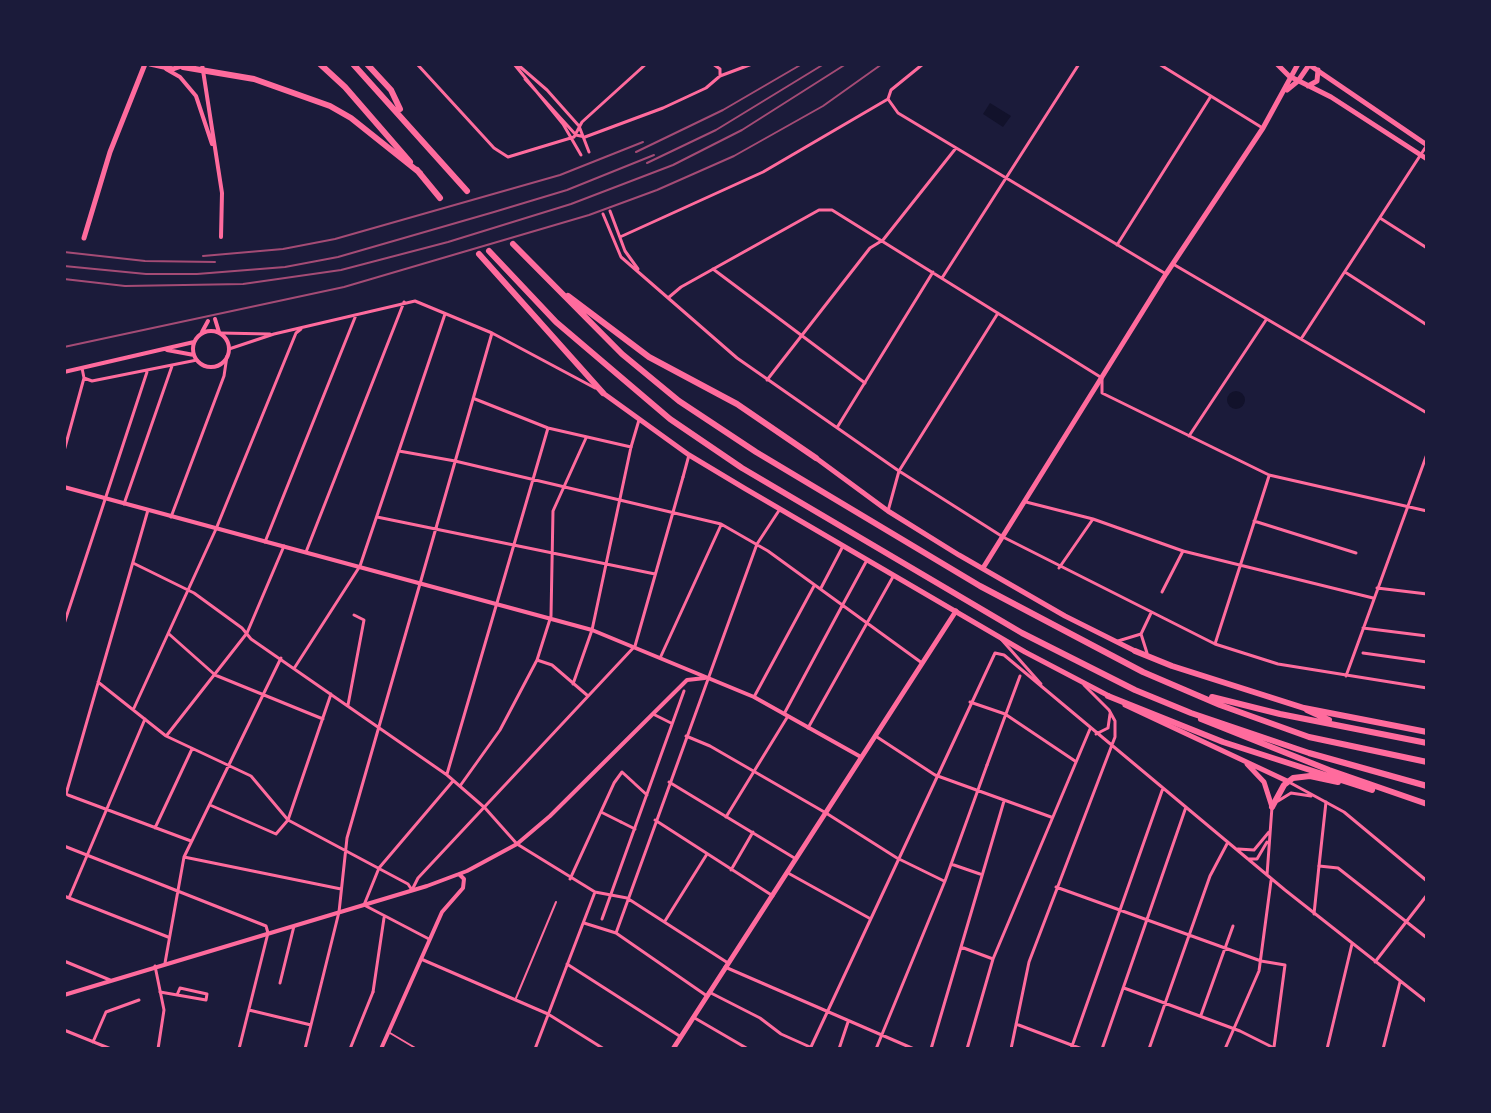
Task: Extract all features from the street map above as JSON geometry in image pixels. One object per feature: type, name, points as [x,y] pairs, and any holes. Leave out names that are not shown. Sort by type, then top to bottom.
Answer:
[{"type":"highway","points":[[320,64],[345,87],[440,198]]},
{"type":"highway","points":[[353,64],[403,116],[467,191]]},
{"type":"highway","points":[[367,64],[391,90],[403,116]]},
{"type":"highway","points":[[185,66],[202,66],[254,79],[341,111],[420,173]]},
{"type":"highway","points":[[513,244],[622,354],[679,401],[756,452],[980,586],[1130,666],[1309,737],[1427,762]]},
{"type":"highway","points":[[489,251],[556,322],[670,419],[742,468],[1022,633],[1135,690],[1191,713],[1309,753],[1427,786]]},
{"type":"highway","points":[[479,254],[603,393]]},
{"type":"highway","points":[[550,283],[649,357],[737,404],[816,458]]},
{"type":"highway","points":[[1135,651],[1304,708],[1348,727]]},
{"type":"highway","points":[[1198,693],[1427,743]]},
{"type":"highway","points":[[1108,696],[1223,742],[1427,804]]},
{"type":"highway","points":[[1304,708],[1427,732]]},
{"type":"highway","points":[[1191,713],[1212,726],[1372,787]]},
{"type":"highway","points":[[1272,807],[1287,781],[1310,776],[1372,787]]},
{"type":"main road","points":[[84,238],[110,152],[148,64],[159,67],[185,66]]},
{"type":"main road","points":[[983,568],[1166,274],[1263,128],[1298,64]]},
{"type":"main road","points":[[1286,90],[1311,65]]},
{"type":"main road","points":[[1307,86],[1317,81],[1311,65]]},
{"type":"main road","points":[[1311,65],[1427,145]]},
{"type":"main road","points":[[1279,66],[1289,76],[1424,158]]},
{"type":"main road","points":[[603,393],[689,455],[1001,638],[1145,716],[1287,781]]},
{"type":"main road","points":[[816,458],[888,511],[983,568],[1135,651]]},
{"type":"main road","points":[[673,1049],[956,611]]},
{"type":"main road","points":[[1229,753],[1259,775],[1272,807]]},
{"type":"street","points":[[417,64],[503,156],[521,156],[574,136],[585,137],[706,88],[720,76],[752,64]]},
{"type":"street","points":[[516,64],[525,79],[574,136]]},
{"type":"street","points":[[516,64],[547,90],[579,126],[589,152]]},
{"type":"street","points":[[574,136],[579,126],[646,64]]},
{"type":"street","points":[[713,64],[720,69],[720,76]]},
{"type":"street","points":[[620,237],[763,172],[888,99],[891,90],[923,64]]},
{"type":"street","points":[[942,278],[1079,64]]},
{"type":"street","points":[[1159,64],[1263,128]]},
{"type":"street","points":[[202,66],[222,193],[221,237]]},
{"type":"street","points":[[159,67],[180,77],[194,93],[215,153]]},
{"type":"street","points":[[525,79],[569,126],[581,155]]},
{"type":"street","points":[[1117,245],[1211,96]]},
{"type":"street","points":[[888,99],[898,113],[1166,274]]},
{"type":"street","points":[[569,126],[579,126]]},
{"type":"street","points":[[1301,339],[1380,218],[1424,158],[1427,145]]},
{"type":"street","points":[[767,380],[870,248],[883,240],[956,148]]},
{"type":"street","points":[[668,298],[819,210],[832,210],[1102,378],[1102,393],[1269,475],[1427,511]]},
{"type":"street","points":[[610,211],[620,237],[643,275]]},
{"type":"street","points":[[603,214],[617,251],[767,380],[838,426],[899,471],[1003,537],[1059,568],[1215,644],[1278,664],[1427,688]]},
{"type":"street","points":[[1380,218],[1427,248]]},
{"type":"street","points":[[1173,264],[1427,413]]},
{"type":"street","points":[[713,269],[865,383]]},
{"type":"street","points":[[838,426],[933,272]]},
{"type":"street","points":[[1345,272],[1427,325]]},
{"type":"street","points":[[229,349],[274,334],[415,301],[492,333],[603,393]]},
{"type":"street","points":[[306,552],[404,302]]},
{"type":"street","points":[[888,511],[899,471],[998,313]]},
{"type":"street","points":[[265,542],[356,314]]},
{"type":"street","points":[[295,667],[360,566],[445,314]]},
{"type":"street","points":[[64,372],[194,342],[212,320],[229,349],[224,376],[171,517]]},
{"type":"street","points":[[1189,436],[1266,320]]},
{"type":"street","points":[[134,708],[216,529],[296,333],[301,329]]},
{"type":"street","points":[[201,333],[274,334]]},
{"type":"street","points":[[305,1049],[339,912],[345,848],[492,333]]},
{"type":"street","points":[[194,342],[195,358]]},
{"type":"street","points":[[165,350],[195,358],[213,367],[227,356]]},
{"type":"street","points":[[84,378],[92,381],[147,372],[195,358]]},
{"type":"street","points":[[124,504],[172,366]]},
{"type":"street","points":[[64,451],[84,378],[82,368]]},
{"type":"street","points":[[64,624],[147,372]]},
{"type":"street","points":[[474,398],[548,428],[631,447]]},
{"type":"street","points":[[573,684],[592,630],[639,419]]},
{"type":"street","points":[[447,775],[548,428]]},
{"type":"street","points":[[460,786],[500,730],[537,660],[551,616],[553,511],[586,438]]},
{"type":"street","points":[[399,451],[455,461],[721,524],[757,544],[922,663]]},
{"type":"street","points":[[1346,676],[1427,454]]},
{"type":"street","points":[[412,890],[418,878],[635,646],[689,455]]},
{"type":"street","points":[[1215,644],[1269,475]]},
{"type":"street","points":[[64,487],[551,616],[661,656],[754,697],[861,757]]},
{"type":"street","points":[[1026,502],[1093,519],[1183,551],[1373,598]]},
{"type":"street","points":[[616,933],[757,544],[780,509]]},
{"type":"street","points":[[148,510],[65,794],[191,841]]},
{"type":"street","points":[[377,517],[656,574]]},
{"type":"street","points":[[1059,568],[1093,519]]},
{"type":"street","points":[[1254,521],[1356,553]]},
{"type":"street","points":[[661,656],[721,524]]},
{"type":"street","points":[[166,736],[247,633],[284,546]]},
{"type":"street","points":[[820,590],[843,546]]},
{"type":"street","points":[[1162,592],[1183,551]]},
{"type":"street","points":[[726,817],[769,749],[868,560]]},
{"type":"street","points":[[133,563],[188,591],[454,780],[485,808],[517,844],[570,879],[595,892],[627,898],[727,965],[825,1012],[914,1049]]},
{"type":"street","points":[[808,728],[894,575]]},
{"type":"street","points":[[754,697],[814,586]]},
{"type":"street","points":[[1377,588],[1427,594]]},
{"type":"street","points":[[1149,657],[1141,634],[1151,613]]},
{"type":"street","points":[[348,705],[364,620],[354,615]]},
{"type":"street","points":[[1363,628],[1427,636]]},
{"type":"street","points":[[169,634],[214,674],[323,719]]},
{"type":"street","points":[[1116,641],[1141,634]]},
{"type":"street","points":[[1001,638],[1039,679],[1042,687]]},
{"type":"street","points":[[584,922],[616,933],[708,994],[760,1018],[781,1034],[810,1048],[935,775],[995,653],[1004,655],[1271,879],[1427,1002]]},
{"type":"street","points":[[1363,653],[1427,662]]},
{"type":"street","points":[[165,963],[184,857],[226,765],[232,761],[281,658]]},
{"type":"street","points":[[537,660],[552,665],[588,696]]},
{"type":"street","points":[[876,1049],[945,881],[1020,676]]},
{"type":"street","points":[[64,995],[459,874],[517,844],[550,816],[687,680],[708,678]]},
{"type":"street","points":[[98,682],[166,736],[251,776],[288,820],[345,848],[408,884],[412,890]]},
{"type":"street","points":[[1011,1049],[1029,962],[1113,748],[1115,721],[1109,710],[1081,683]]},
{"type":"street","points":[[602,919],[684,691]]},
{"type":"street","points":[[209,805],[276,834],[288,820],[331,694]]},
{"type":"street","points":[[970,702],[1005,714],[1075,761]]},
{"type":"street","points":[[1096,734],[1108,728],[1109,710]]},
{"type":"street","points":[[64,722],[65,713]]},
{"type":"street","points":[[653,714],[672,723]]},
{"type":"street","points":[[145,719],[66,897],[168,937]]},
{"type":"street","points":[[967,1049],[993,959],[1090,729]]},
{"type":"street","points":[[686,736],[826,813],[897,858],[945,881]]},
{"type":"street","points":[[875,736],[935,775],[977,793],[1051,817]]},
{"type":"street","points":[[155,828],[192,749]]},
{"type":"street","points":[[570,879],[622,772],[647,795]]},
{"type":"street","points":[[364,905],[379,868],[454,780]]},
{"type":"street","points":[[1287,781],[1344,812],[1427,881]]},
{"type":"street","points":[[669,782],[796,859]]},
{"type":"street","points":[[1071,1047],[1163,788]]},
{"type":"street","points":[[1267,875],[1272,807],[1291,793],[1320,799]]},
{"type":"street","points":[[931,1049],[980,874],[1004,801]]},
{"type":"street","points":[[1314,914],[1326,802]]},
{"type":"street","points":[[1102,1049],[1186,807]]},
{"type":"street","points":[[601,812],[635,829]]},
{"type":"street","points":[[655,820],[773,896]]},
{"type":"street","points":[[731,870],[753,832]]},
{"type":"street","points":[[1235,848],[1254,850],[1269,832]]},
{"type":"street","points":[[1248,859],[1261,855],[1269,832]]},
{"type":"street","points":[[1149,1049],[1210,876],[1228,842]]},
{"type":"street","points":[[64,846],[266,926],[268,933],[239,1049]]},
{"type":"street","points":[[665,921],[707,854]]},
{"type":"street","points":[[184,857],[341,889]]},
{"type":"street","points":[[951,864],[980,874]]},
{"type":"street","points":[[1319,866],[1342,869],[1427,938]]},
{"type":"street","points":[[787,873],[869,918]]},
{"type":"street","points":[[381,1049],[442,912],[464,885],[464,879],[459,874]]},
{"type":"street","points":[[1225,1049],[1261,961],[1271,879]]},
{"type":"street","points":[[1056,887],[1261,961],[1285,965],[1275,1048],[1235,1028],[1123,987]]},
{"type":"street","points":[[535,1049],[595,892]]},
{"type":"street","points":[[1375,962],[1427,895]]},
{"type":"street","points":[[364,905],[429,939]]},
{"type":"street","points":[[350,1049],[373,992],[384,918]]},
{"type":"street","points":[[280,983],[294,926]]},
{"type":"street","points":[[1201,1015],[1233,926]]},
{"type":"street","points":[[1327,1049],[1352,944]]},
{"type":"street","points":[[961,947],[993,959]]},
{"type":"street","points":[[421,959],[548,1014],[604,1049]]},
{"type":"street","points":[[64,961],[110,980]]},
{"type":"street","points":[[567,964],[681,1037]]},
{"type":"street","points":[[155,966],[164,1010],[158,1049]]},
{"type":"street","points":[[1383,1049],[1400,982]]},
{"type":"street","points":[[160,992],[177,995],[206,1000],[207,994],[180,988],[177,995]]},
{"type":"street","points":[[93,1042],[106,1012],[139,1000]]},
{"type":"street","points":[[249,1010],[311,1025]]},
{"type":"street","points":[[693,1017],[748,1049]]},
{"type":"street","points":[[839,1049],[848,1021]]},
{"type":"street","points":[[1016,1024],[1082,1049]]},
{"type":"street","points":[[64,1030],[111,1049]]},
{"type":"lane","points":[[515,999],[556,902]]},
{"type":"lane","points":[[389,1032],[417,1049]]},
{"type":"shaded area","points":[[990,103],[1011,116],[1003,127],[983,114]]},
{"type":"shaded area","points":[[1236,391],[1245,400],[1236,409],[1227,400]]},
{"type":"railway","points":[[636,152],[723,110],[802,64]]},
{"type":"railway","points":[[647,163],[716,130],[824,64]]},
{"type":"railway","points":[[64,279],[125,286],[243,284],[341,270],[448,242],[571,204],[673,165],[742,130],[846,64]]},
{"type":"railway","points":[[64,347],[344,287],[589,215],[657,190],[734,156],[823,106],[882,64]]},
{"type":"railway","points":[[203,256],[283,249],[335,239],[560,175],[643,142]]},
{"type":"railway","points":[[64,266],[146,274],[197,274],[285,267],[338,257],[567,190],[654,155]]},
{"type":"railway","points":[[64,252],[145,261],[215,262]]}]
